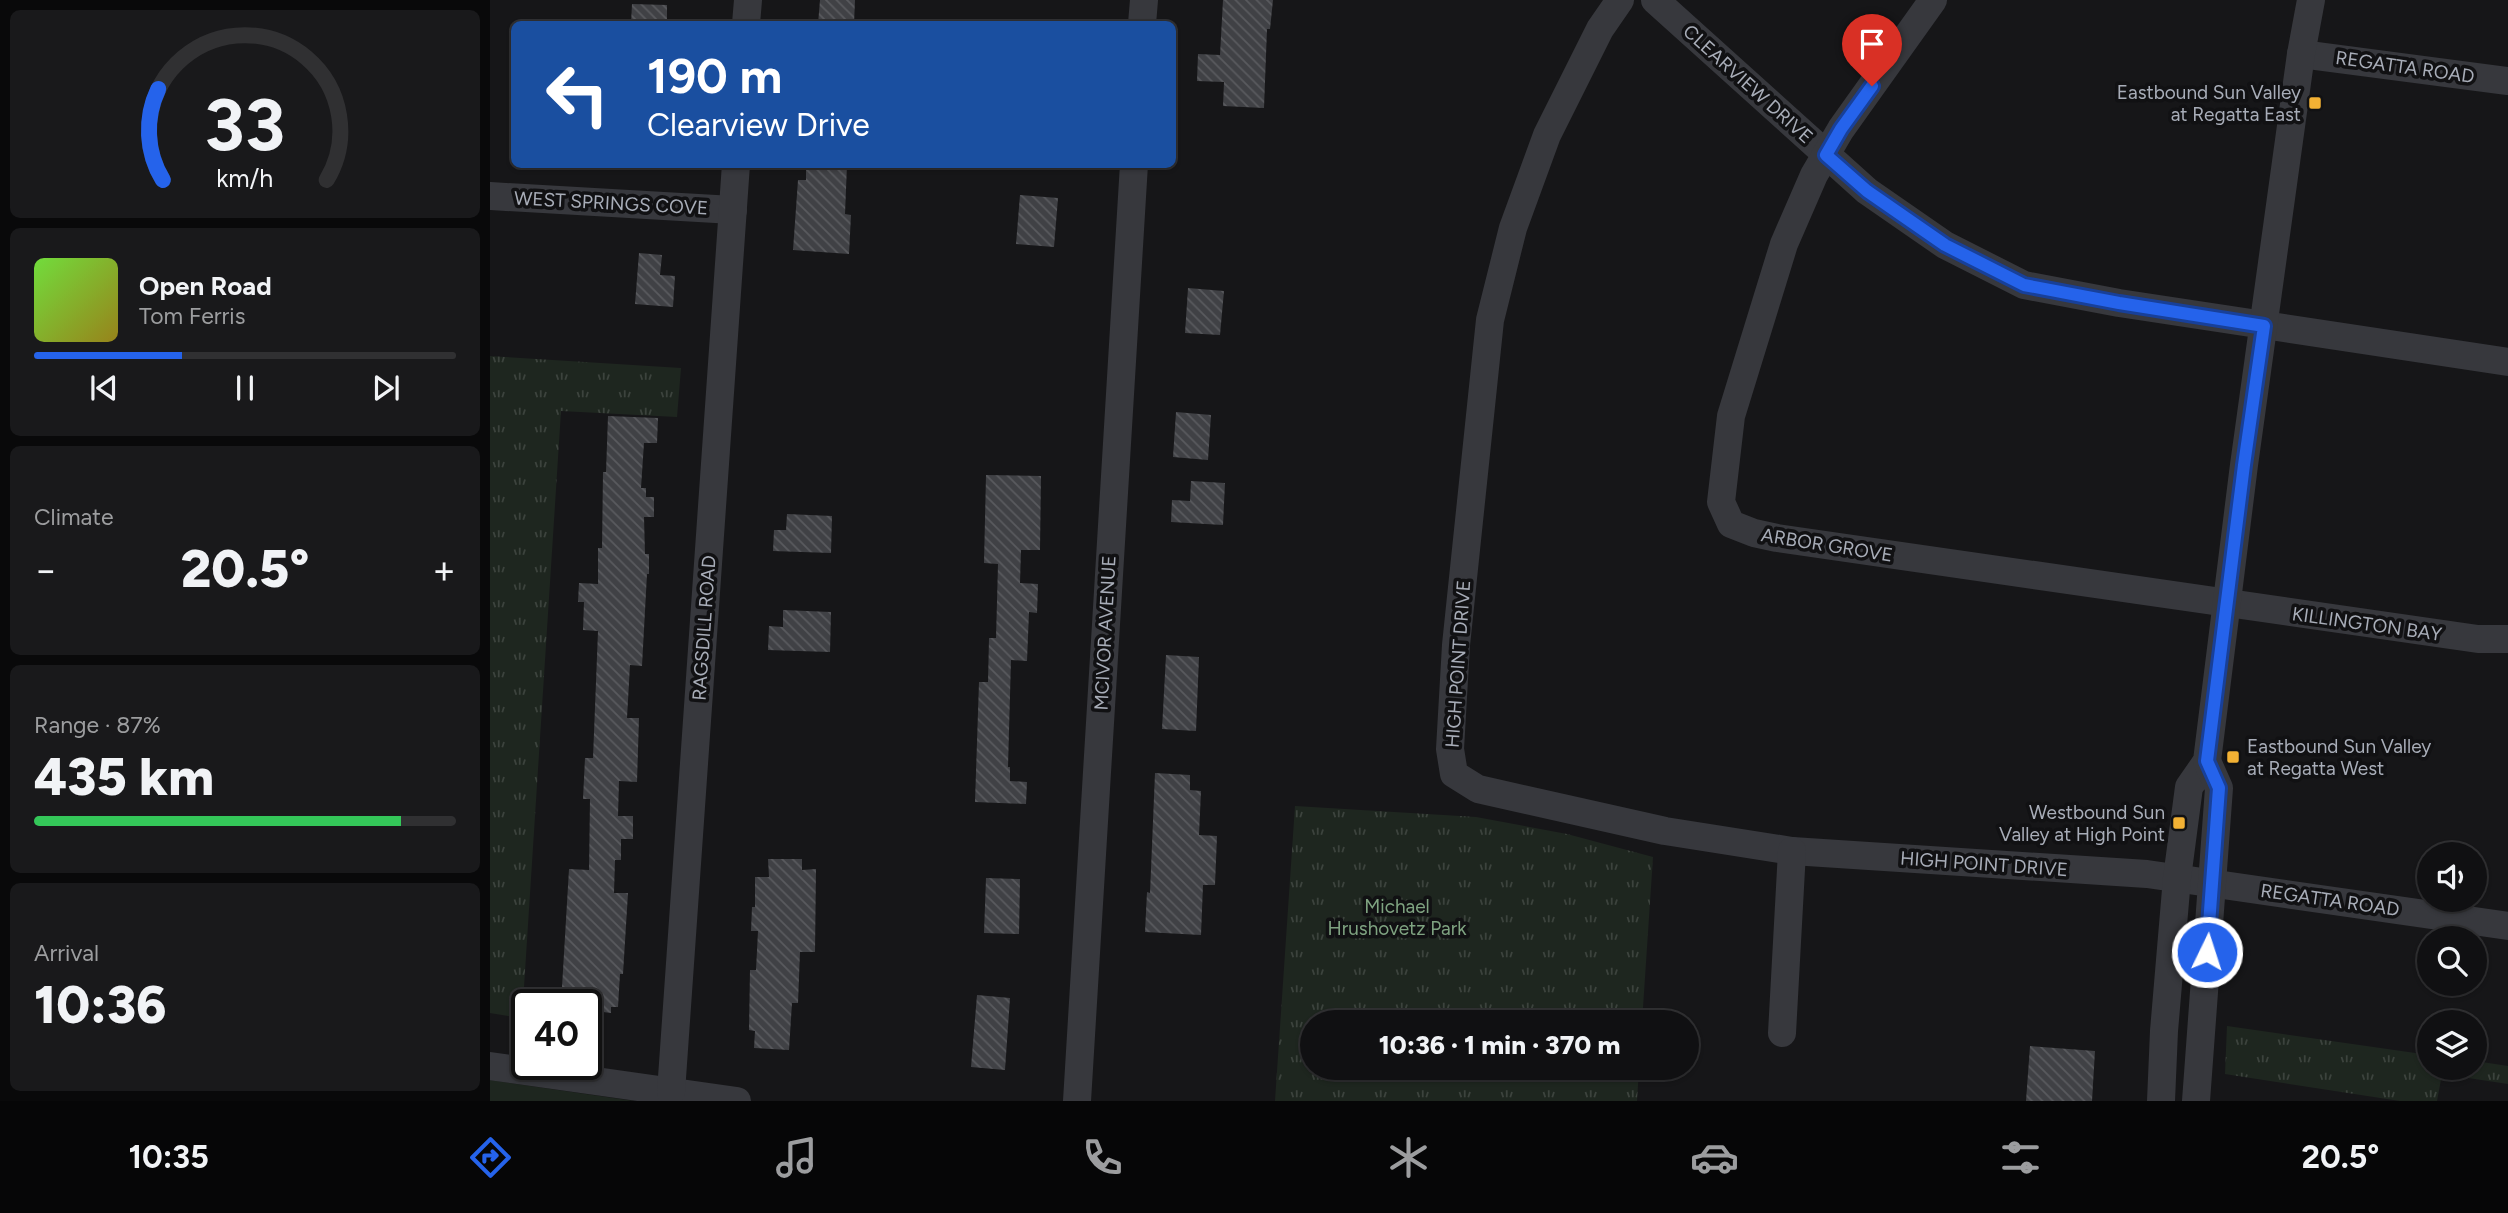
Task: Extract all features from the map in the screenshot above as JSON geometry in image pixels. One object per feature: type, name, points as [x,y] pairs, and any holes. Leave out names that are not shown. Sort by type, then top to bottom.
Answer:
[{"type":"street","points":[[746,21],[748,0]]},
{"type":"street","points":[[1142,21],[1144,0]]},
{"type":"street","name":"HIGH POINT DRIVE","points":[[1620,0],[1600,29],[1547,135],[1513,228],[1490,320],[1456,645],[1450,749],[1454,774],[1483,790],[1665,831],[1792,851],[2194,880]]},
{"type":"street","name":"CLEARVIEW DRIVE","points":[[1655,0],[1867,191],[1945,245],[2024,285],[2264,326]]},
{"type":"street","name":"ARBOR GROVE","points":[[1933,0],[1841,129],[1814,176],[1784,244],[1731,416],[1721,502],[1731,524],[1777,538],[2226,604]]},
{"type":"street","points":[[2196,1101],[2194,880],[2189,787],[2207,761],[2301,54],[2311,0]]},
{"type":"street","name":"REGATTA ROAD","points":[[2301,54],[2508,81]]},
{"type":"street","name":"RAGSDILL ROAD","points":[[671,1092],[736,168]]},
{"type":"street","name":"MCIVOR AVENUE","points":[[1077,1101],[1134,168]]},
{"type":"street","name":"WEST SPRINGS COVE","points":[[490,196],[733,210]]},
{"type":"street","points":[[2264,326],[2508,362]]},
{"type":"street","name":"KILLINGTON BAY","points":[[2226,604],[2479,639],[2508,639]]},
{"type":"street","points":[[1782,1033],[1792,851]]},
{"type":"street","points":[[2161,1101],[2164,1031],[2194,880]]},
{"type":"street","name":"REGATTA ROAD","points":[[2194,880],[2508,926]]},
{"type":"street","points":[[490,1066],[737,1101]]},
{"type":"green space","points":[[490,356],[681,368],[677,417],[561,411],[524,989],[511,989],[511,1016],[490,1013]]},
{"type":"green space","name":"Michael Hrushovetz Park","points":[[1295,806],[1476,817],[1567,834],[1653,857],[1643,1010],[1300,1010],[1300,1080],[1638,1080],[1637,1101],[1275,1101]]},
{"type":"green space","points":[[2227,1026],[2417,1053],[2417,1080],[2441,1080],[2437,1101],[2400,1101],[2225,1074]]},
{"type":"green space","points":[[2487,1063],[2508,1066],[2508,1084],[2482,1080],[2487,1080]]},
{"type":"green space","points":[[490,1080],[634,1101],[490,1101]]},
{"type":"building","points":[[820,0],[855,0],[854,21],[818,21]]},
{"type":"building","points":[[1223,0],[1273,0],[1270,29],[1267,29],[1264,108],[1223,106],[1224,82],[1197,81],[1198,54],[1220,55]]},
{"type":"building","points":[[632,4],[667,5],[667,21],[631,21]]},
{"type":"building","points":[[806,168],[847,168],[845,214],[851,215],[849,254],[793,250],[798,180],[806,180]]},
{"type":"building","points":[[1020,195],[1058,198],[1054,247],[1016,244]]},
{"type":"building","points":[[639,253],[662,255],[660,275],[675,276],[673,307],[635,304]]},
{"type":"building","points":[[1188,288],[1224,291],[1220,335],[1185,333]]},
{"type":"building","points":[[1176,412],[1211,415],[1208,460],[1173,457]]},
{"type":"building","points":[[608,416],[658,418],[657,443],[644,443],[641,488],[646,488],[646,497],[654,497],[654,517],[644,517],[645,554],[649,554],[649,574],[642,666],[630,665],[627,718],[639,718],[637,782],[619,781],[618,816],[633,816],[633,839],[621,839],[621,860],[615,860],[614,893],[628,893],[623,974],[620,974],[618,1007],[611,1007],[611,1013],[603,1012],[603,1025],[602,989],[562,989],[569,869],[589,870],[590,799],[583,799],[585,758],[593,758],[598,631],[583,630],[584,602],[578,602],[579,583],[598,584],[598,548],[602,548],[603,472],[606,472]]},
{"type":"building","points":[[986,475],[1041,476],[1040,550],[1021,550],[1020,583],[1038,584],[1037,613],[1029,612],[1027,661],[1011,660],[1008,767],[1010,781],[1027,782],[1026,804],[975,802],[979,682],[988,682],[989,638],[996,638],[998,564],[984,563]]},
{"type":"building","points":[[1191,481],[1225,483],[1223,525],[1171,522],[1172,500],[1190,501]]},
{"type":"building","points":[[787,514],[832,516],[831,553],[773,551],[774,530],[786,530]]},
{"type":"building","points":[[783,610],[831,612],[830,652],[768,650],[769,626],[783,627]]},
{"type":"building","points":[[1166,655],[1199,657],[1196,731],[1162,729]]},
{"type":"building","points":[[1155,773],[1190,775],[1190,790],[1201,791],[1199,835],[1217,836],[1215,885],[1203,885],[1201,935],[1145,932],[1147,892],[1150,893]]},
{"type":"building","points":[[768,859],[802,859],[802,870],[816,869],[815,952],[800,952],[798,1003],[792,1003],[789,1050],[754,1048],[755,1031],[749,1030],[750,970],[756,970],[758,931],[751,931],[752,907],[755,907],[755,877],[769,877]]},
{"type":"building","points":[[986,878],[1020,879],[1019,934],[984,933]]},
{"type":"building","points":[[977,995],[1010,998],[1005,1070],[971,1067]]},
{"type":"building","points":[[2030,1046],[2095,1051],[2092,1101],[2026,1101]]},
{"type":"place","name":"Eastbound Sun Valley at Regatta East","points":[[2315,103]]},
{"type":"place","name":"Eastbound Sun Valley at Regatta West","points":[[2233,757]]},
{"type":"place","name":"Westbound Sun Valley at High Point","points":[[2179,823]]},
{"type":"route","points":[[1872,86],[1826,155],[1867,191],[1945,245],[2024,285],[2264,326],[2207,761],[2219,788],[2207,952]]}]
